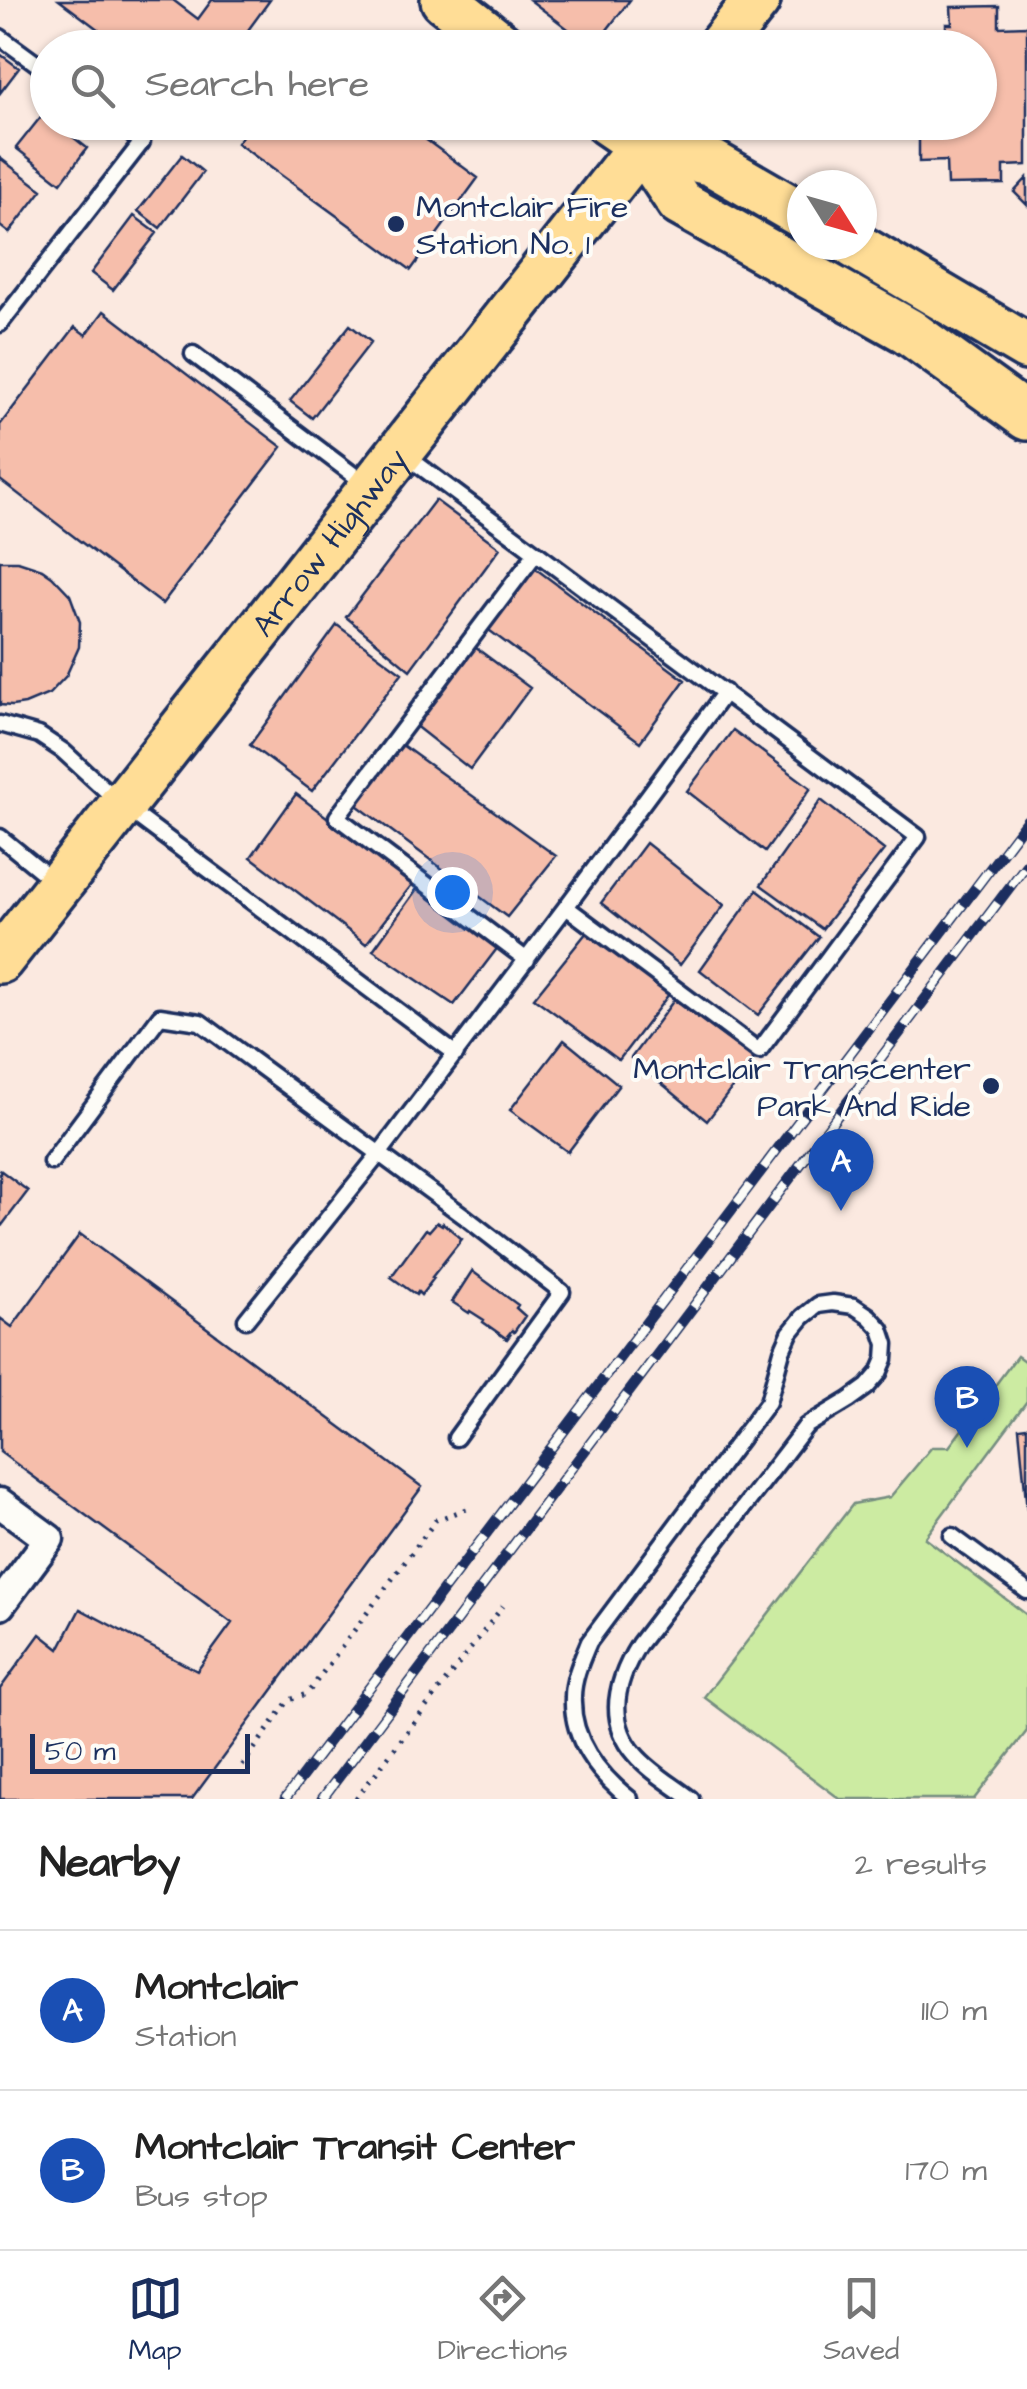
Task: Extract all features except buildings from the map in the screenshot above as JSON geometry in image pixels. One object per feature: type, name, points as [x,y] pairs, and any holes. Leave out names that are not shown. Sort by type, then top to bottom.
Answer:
[{"type":"main road","points":[[444,0],[483,30]]},
{"type":"main road","points":[[733,30],[757,0]]},
{"type":"main road","name":"Arrow Highway","points":[[0,960],[372,489],[629,140]]},
{"type":"main road","points":[[642,140],[680,202],[908,331],[1027,416]]},
{"type":"main road","points":[[659,140],[712,163],[787,206]]},
{"type":"main road","points":[[877,259],[1027,347]]},
{"type":"street","points":[[0,1503],[49,1540],[0,1605]]},
{"type":"lane","points":[[0,36],[30,58]]},
{"type":"lane","points":[[0,324],[142,142],[139,140]]},
{"type":"lane","points":[[193,354],[372,489]]},
{"type":"lane","points":[[400,452],[918,837],[760,1051],[566,907]]},
{"type":"lane","points":[[528,960],[337,817],[536,553]]},
{"type":"lane","points":[[246,1320],[528,960],[725,692]]},
{"type":"lane","points":[[0,724],[40,735],[63,751],[122,805],[456,1054]]},
{"type":"lane","points":[[0,838],[59,886]]},
{"type":"lane","points":[[51,1162],[160,1016],[200,1022],[562,1292],[456,1438]]},
{"type":"lane","points":[[630,1799],[605,1778],[588,1754],[578,1730],[573,1696],[589,1642],[768,1402],[782,1351],[802,1316],[818,1305],[854,1306],[881,1328],[886,1344],[879,1372],[867,1387],[806,1426],[639,1644],[618,1684],[619,1720],[628,1744],[648,1766],[691,1799]]},
{"type":"lane","points":[[952,1536],[1027,1591]]},
{"type":"path","points":[[242,1766],[289,1700],[307,1694],[436,1520],[468,1509]]},
{"type":"path","points":[[356,1799],[503,1606]]},
{"type":"green space","points":[[1017,1356],[1027,1363],[1027,1401],[925,1538],[1027,1615],[1027,1731],[974,1799],[840,1799],[704,1697],[853,1504],[890,1497],[932,1447],[949,1447]]},
{"type":"railway","points":[[285,1799],[1027,820]]},
{"type":"railway","points":[[322,1799],[1027,864]]},
{"type":"place","name":"Montclair Fire Station No. 1","points":[[396,224]]},
{"type":"place","name":"Montclair Transcenter Park And Ride","points":[[991,1086]]},
{"type":"place","name":"Montclair","points":[[841,1211]]},
{"type":"place","name":"Montclair Transit Center","points":[[967,1448]]}]
